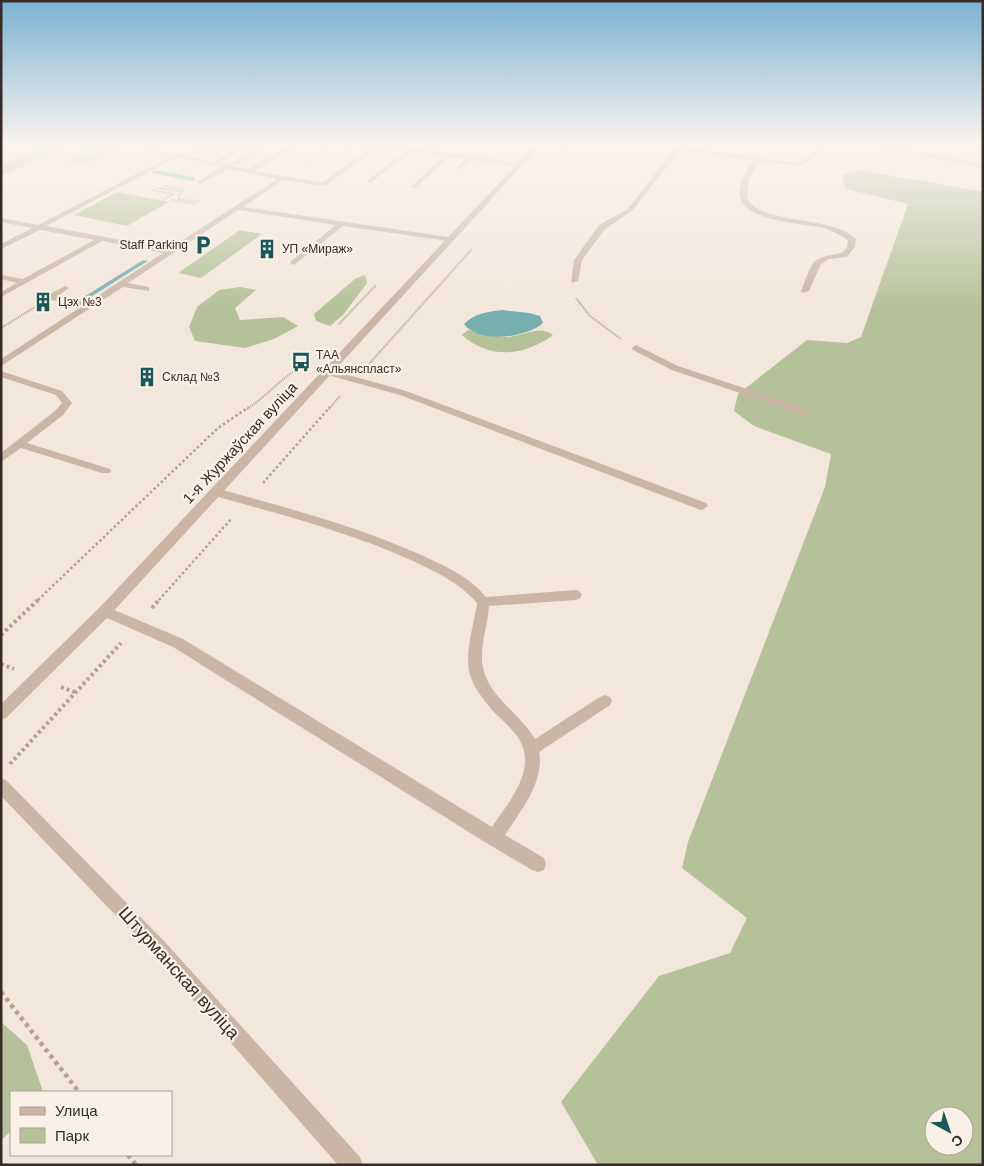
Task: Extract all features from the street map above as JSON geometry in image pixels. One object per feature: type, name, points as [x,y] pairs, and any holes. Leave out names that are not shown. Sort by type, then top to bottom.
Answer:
[{"type":"street","points":[[1,246],[92,199]]},
{"type":"street","points":[[1,363],[246,199]]},
{"type":"street","name":"1-я Журжаўская вуліца","points":[[1,714],[104,611],[485,199]]},
{"type":"street","points":[[574,281],[578,260],[602,227],[630,210],[638,199]]},
{"type":"street","points":[[744,199],[751,208],[774,217],[832,228],[852,239],[849,252],[845,256],[826,257],[817,263],[805,291]]},
{"type":"street","points":[[235,206],[448,239]]},
{"type":"street","points":[[1,220],[170,252]]},
{"type":"street","points":[[294,263],[342,223]]},
{"type":"street","points":[[1,295],[101,239]]},
{"type":"street","points":[[1,277],[25,282]]},
{"type":"street","points":[[122,284],[146,289]]},
{"type":"street","points":[[51,297],[65,288]]},
{"type":"street","points":[[51,297],[88,306]]},
{"type":"street","points":[[33,342],[46,345]]},
{"type":"street","points":[[636,348],[675,368],[806,412]]},
{"type":"street","points":[[327,372],[403,393],[702,506]]},
{"type":"street","points":[[1,374],[59,393],[67,403],[59,413],[1,459]]},
{"type":"street","points":[[19,444],[106,471]]},
{"type":"street","points":[[215,492],[369,537],[449,574],[474,590],[483,602],[476,658],[477,674],[482,688],[524,735],[532,749],[533,764],[529,780],[494,838]]},
{"type":"street","points":[[483,602],[576,595]]},
{"type":"street","points":[[104,611],[178,643],[538,864]]},
{"type":"street","points":[[532,749],[605,701]]},
{"type":"street","name":"Штурманская вуліца","points":[[1,785],[157,946],[352,1165]]},
{"type":"path","points":[[185,199],[196,202],[199,200]]},
{"type":"path","points":[[172,200],[193,204]]},
{"type":"path","points":[[7,768],[474,248]]},
{"type":"path","points":[[574,281],[574,296],[581,308],[594,321],[636,348]]},
{"type":"path","points":[[334,331],[378,283]]},
{"type":"path","points":[[1,328],[51,297]]},
{"type":"path","points":[[1,635],[218,428],[259,401],[286,375],[303,365]]},
{"type":"path","points":[[1,992],[79,1091]]},
{"type":"green space","points":[[103,199],[156,199],[169,202],[127,226],[74,215]]},
{"type":"green space","points":[[889,199],[983,199],[983,1165],[598,1165],[561,1102],[659,976],[730,953],[747,918],[682,868],[688,842],[825,487],[831,454],[754,426],[734,411],[738,394],[807,340],[847,343],[861,337],[908,204]]},
{"type":"green space","points":[[240,230],[262,234],[201,278],[178,273]]},
{"type":"green space","points":[[365,275],[367,283],[343,315],[330,326],[316,321],[314,314],[356,278]]},
{"type":"green space","points":[[240,287],[256,290],[235,308],[240,320],[283,317],[298,326],[274,339],[245,348],[195,341],[189,327],[197,307],[219,290]]},
{"type":"green space","points":[[468,330],[502,337],[537,331],[548,332],[553,335],[542,342],[519,351],[495,352],[473,343],[462,335]]},
{"type":"green space","points":[[1,1022],[27,1045],[43,1091],[10,1091],[10,1132],[1,1140]]},
{"type":"water","points":[[502,310],[540,316],[543,323],[526,332],[503,337],[480,334],[464,324],[477,315]]},
{"type":"waterway","points":[[82,300],[145,261]]},
{"type":"place","name":"Staff Parking","points":[[203,245]]},
{"type":"place","name":"УП «Мираж»","points":[[267,249]]},
{"type":"place","name":"Цэх №3","points":[[43,302]]},
{"type":"place","name":"ТАА «Альянспласт»","points":[[301,362]]},
{"type":"place","name":"Склад №3","points":[[147,377]]}]
